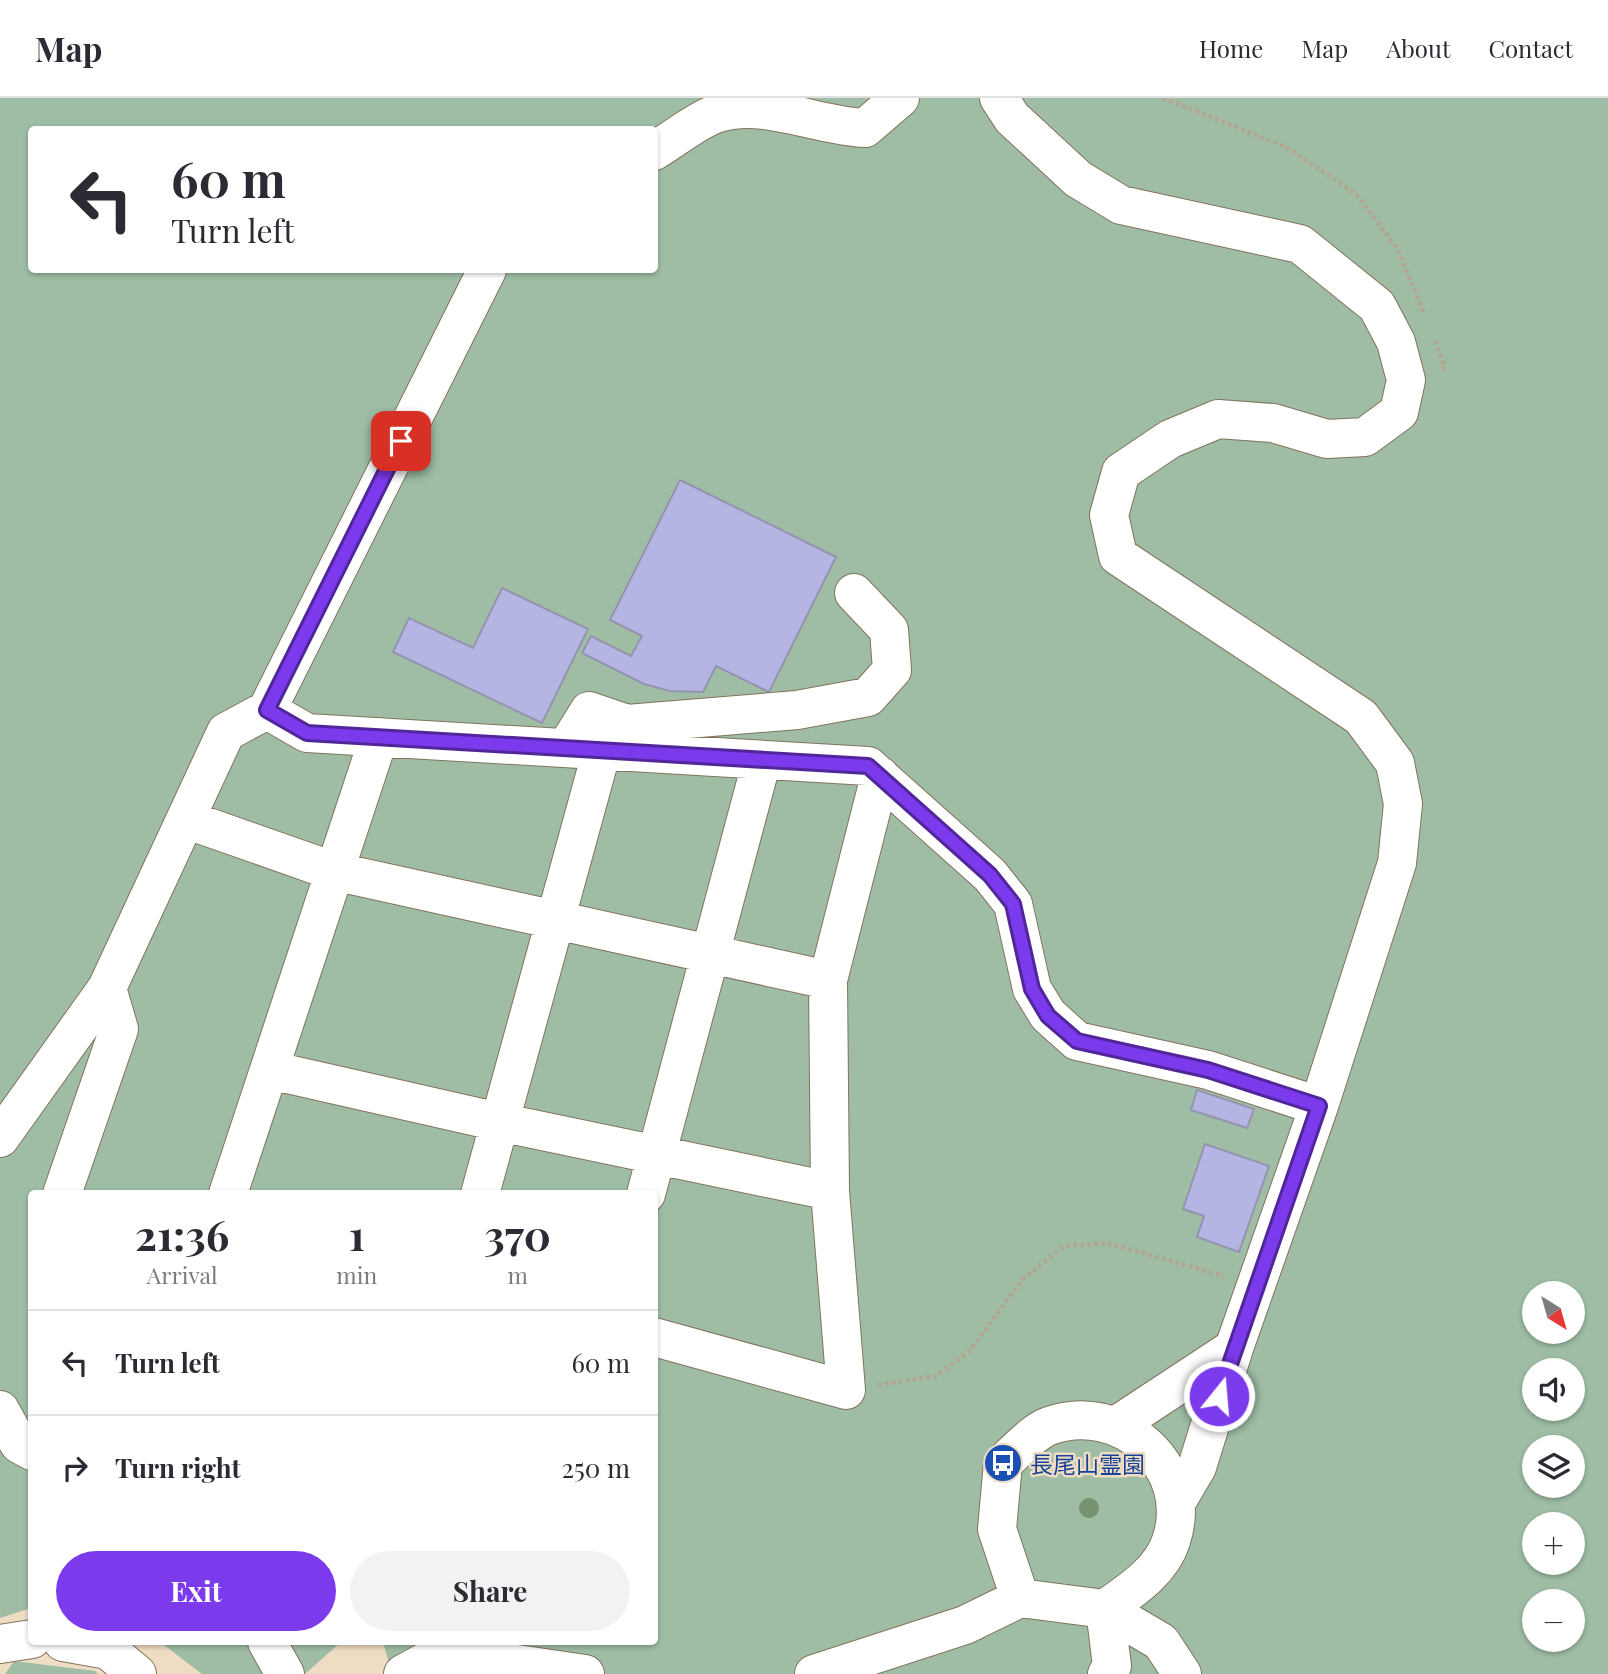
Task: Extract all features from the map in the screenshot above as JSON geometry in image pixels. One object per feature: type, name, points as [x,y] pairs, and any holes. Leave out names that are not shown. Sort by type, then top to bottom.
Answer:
[{"type":"street","points":[[658,149],[715,114],[762,108],[836,127],[865,128],[900,98]]},
{"type":"street","points":[[999,98],[1012,118],[1078,179],[1121,205],[1300,244],[1377,306],[1396,342],[1406,380],[1399,412],[1365,437],[1327,439],[1273,423],[1218,419],[1170,439],[1121,472],[1109,515],[1118,556],[1360,717],[1395,763],[1403,804],[1397,863],[1319,1106],[1234,1348],[1197,1467],[1177,1501],[1171,1542],[1147,1578],[1105,1609]]},
{"type":"street","points":[[0,1138],[107,988],[188,820],[226,732],[267,710],[486,273]]},
{"type":"street","points":[[481,1190],[556,920],[589,711],[627,724],[797,710],[868,697],[892,670],[889,630],[854,593]]},
{"type":"street","points":[[267,710],[307,733],[868,766],[990,875],[1013,904],[1032,989],[1048,1016],[1077,1041],[1208,1070],[1319,1106]]},
{"type":"street","points":[[229,1190],[379,737]]},
{"type":"street","points":[[647,1190],[762,760]]},
{"type":"street","points":[[658,1338],[846,1390],[830,1191],[828,980],[880,776]]},
{"type":"street","points":[[188,820],[333,871],[828,980]]},
{"type":"street","points":[[63,1190],[119,1029],[107,988]]},
{"type":"street","points":[[270,1070],[499,1122],[830,1191]]},
{"type":"street","points":[[1117,1424],[1234,1348]]},
{"type":"street","points":[[0,1410],[19,1444],[28,1449]]},
{"type":"street","points":[[1020,1598],[998,1529],[1003,1463],[1046,1427],[1077,1418],[1117,1424],[1159,1457],[1177,1501]]},
{"type":"street","points":[[814,1674],[965,1625],[1020,1598],[1105,1609],[1161,1642],[1182,1674]]},
{"type":"street","points":[[1105,1609],[1112,1665],[1107,1674]]},
{"type":"street","points":[[0,1644],[28,1640]]},
{"type":"street","points":[[80,1645],[108,1650],[137,1674]]},
{"type":"street","points":[[269,1645],[285,1674]]},
{"type":"street","points":[[403,1674],[434,1657],[489,1660],[585,1674]]},
{"type":"path","points":[[1163,98],[1288,148],[1357,195],[1398,250],[1425,317]]},
{"type":"path","points":[[1406,380],[1421,380],[1445,366],[1430,329]]},
{"type":"path","points":[[846,1390],[936,1376],[970,1350],[1023,1279],[1064,1245],[1107,1243],[1257,1285]]},
{"type":"green space","points":[[0,98],[1608,98],[1608,1674],[392,1674],[384,1645],[658,1645],[658,1190],[28,1190],[28,1609],[0,1618]]},
{"type":"green space","points":[[164,1645],[338,1645],[305,1674],[202,1674]]},
{"type":"green space","points":[[14,1661],[95,1671],[98,1674],[5,1674]]},
{"type":"building","points":[[680,480],[836,557],[769,692],[716,666],[703,692],[670,691],[644,684],[582,653],[591,636],[631,656],[642,636],[610,620]]},
{"type":"building","points":[[502,588],[588,629],[542,723],[393,652],[409,618],[473,648]]},
{"type":"building","points":[[1197,1090],[1254,1109],[1247,1128],[1191,1110]]},
{"type":"building","points":[[1205,1144],[1269,1166],[1239,1252],[1197,1237],[1204,1216],[1183,1209]]},
{"type":"place","name":"長尾山霊園","points":[[1003,1463]]},
{"type":"route","points":[[401,441],[267,710],[307,733],[868,766],[990,875],[1013,904],[1032,989],[1048,1016],[1077,1041],[1208,1070],[1319,1106],[1219,1396]]}]
